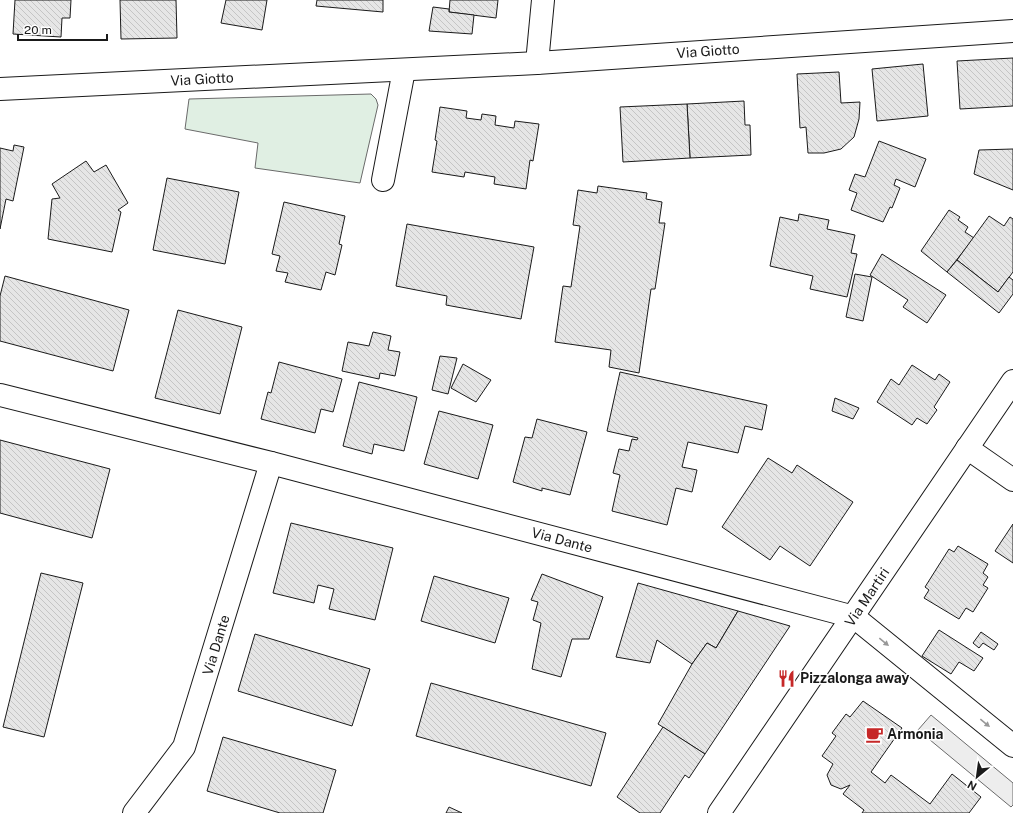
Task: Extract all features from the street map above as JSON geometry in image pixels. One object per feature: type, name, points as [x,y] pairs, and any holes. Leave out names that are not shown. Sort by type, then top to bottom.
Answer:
[{"type":"street","points":[[537,63],[543,0]]},
{"type":"street","name":"Via Giotto","points":[[0,89],[537,63],[1013,31]]},
{"type":"street","points":[[383,180],[404,70]]},
{"type":"street","name":"Via Martiri","points":[[719,813],[854,617],[1013,381]]},
{"type":"street","name":"Via Dante","points":[[0,395],[271,463],[854,617]]},
{"type":"street","points":[[967,448],[1013,480]]},
{"type":"street","name":"Via Dante","points":[[134,813],[184,747],[271,463]]},
{"type":"street","points":[[854,617],[1013,746]]},
{"type":"green space","points":[[371,94],[376,99],[378,105],[360,183],[255,168],[258,143],[185,129],[189,99]]},
{"type":"shaded area","points":[[931,715],[1013,783],[1013,805],[1011,807],[918,730]]},
{"type":"building","points":[[15,0],[71,0],[70,18],[62,18],[61,37],[13,34]]},
{"type":"building","points":[[120,0],[176,0],[177,38],[121,39]]},
{"type":"building","points":[[226,0],[267,0],[262,30],[221,23]]},
{"type":"building","points":[[317,0],[383,0],[383,12],[316,6]]},
{"type":"building","points":[[450,0],[498,0],[496,18],[449,12]]},
{"type":"building","points":[[433,7],[449,9],[449,12],[474,15],[472,34],[429,31]]},
{"type":"building","points":[[1013,58],[1013,106],[960,109],[957,61]]},
{"type":"building","points":[[923,64],[928,116],[877,121],[872,69]]},
{"type":"building","points":[[839,72],[841,103],[860,102],[859,119],[854,137],[841,149],[824,153],[808,153],[806,127],[800,128],[797,74]]},
{"type":"building","points":[[744,101],[745,125],[750,125],[751,155],[690,158],[687,104]]},
{"type":"building","points":[[687,104],[690,158],[623,162],[620,107]]},
{"type":"building","points":[[440,107],[467,111],[466,118],[481,120],[482,114],[496,116],[495,125],[514,128],[515,121],[539,124],[533,161],[530,160],[526,189],[494,184],[495,177],[465,172],[464,177],[432,172]]},
{"type":"building","points":[[879,141],[926,159],[915,187],[896,179],[894,185],[900,188],[892,208],[890,207],[883,222],[851,210],[857,193],[849,190],[855,174],[865,177]]},
{"type":"building","points":[[14,145],[24,147],[13,201],[6,199],[0,229],[0,148],[13,151]]},
{"type":"building","points":[[1013,149],[1013,190],[974,174],[979,150]]},
{"type":"building","points":[[86,161],[94,172],[106,165],[128,203],[118,210],[121,212],[112,252],[48,239],[52,199],[60,198],[52,184]]},
{"type":"building","points":[[167,178],[239,192],[225,264],[153,250]]},
{"type":"building","points":[[598,186],[647,193],[646,199],[662,202],[659,223],[665,223],[655,289],[651,289],[639,373],[609,367],[611,350],[555,342],[563,286],[571,287],[580,226],[573,225],[578,190],[597,193]]},
{"type":"building","points":[[284,202],[345,216],[339,244],[342,245],[335,275],[326,272],[321,290],[285,282],[288,273],[276,271],[280,256],[272,254]]},
{"type":"building","points":[[949,210],[960,217],[958,220],[968,227],[965,232],[974,238],[947,272],[921,251]]},
{"type":"building","points":[[799,214],[829,220],[827,229],[855,235],[851,253],[857,254],[847,297],[810,289],[813,276],[770,266],[780,217],[798,221]]},
{"type":"building","points":[[989,216],[1004,226],[1010,217],[1013,219],[1013,272],[998,292],[957,260]]},
{"type":"building","points":[[407,224],[534,247],[521,319],[446,305],[447,296],[396,286]]},
{"type":"building","points":[[882,254],[946,295],[927,323],[903,307],[908,300],[870,275]]},
{"type":"building","points":[[957,260],[998,292],[1009,277],[1013,280],[1013,294],[999,313],[947,272]]},
{"type":"building","points":[[855,274],[872,277],[863,321],[846,317]]},
{"type":"building","points":[[5,276],[129,310],[113,371],[0,341],[0,296]]},
{"type":"building","points":[[178,310],[242,327],[220,414],[155,398]]},
{"type":"building","points":[[373,332],[391,336],[388,350],[400,352],[395,376],[380,373],[379,379],[342,371],[348,342],[369,346]]},
{"type":"building","points":[[440,356],[457,358],[448,394],[432,390]]},
{"type":"building","points":[[279,362],[342,379],[333,412],[321,409],[315,433],[261,419],[268,392],[271,393]]},
{"type":"building","points":[[463,364],[491,380],[476,402],[451,388]]},
{"type":"building","points":[[912,365],[935,380],[939,374],[950,382],[934,407],[937,410],[927,424],[917,418],[912,425],[877,402],[891,379],[899,385]]},
{"type":"building","points":[[620,372],[767,405],[762,430],[745,426],[738,453],[688,442],[682,467],[697,470],[692,492],[676,488],[667,525],[612,511],[620,475],[613,473],[619,449],[629,451],[632,439],[637,440],[638,438],[607,431]]},
{"type":"building","points":[[359,382],[417,397],[404,451],[374,444],[372,454],[343,446]]},
{"type":"building","points":[[835,398],[859,408],[853,419],[832,411]]},
{"type":"building","points":[[439,411],[493,425],[478,479],[424,464]]},
{"type":"building","points":[[537,419],[587,432],[570,495],[542,488],[542,491],[513,482],[525,437],[532,438]]},
{"type":"building","points":[[0,440],[110,469],[92,538],[0,513]]},
{"type":"building","points":[[768,458],[792,473],[797,465],[853,502],[810,566],[780,546],[770,560],[722,527]]},
{"type":"building","points":[[291,523],[393,548],[375,620],[329,609],[334,589],[318,585],[314,603],[273,593]]},
{"type":"building","points":[[1013,524],[1013,563],[995,551]]},
{"type":"building","points":[[958,546],[988,564],[983,573],[988,577],[983,585],[988,588],[973,612],[966,608],[959,619],[924,598],[929,590],[925,587],[949,549],[954,552]]},
{"type":"building","points":[[41,573],[83,583],[44,737],[3,727]]},
{"type":"building","points":[[542,574],[603,597],[589,639],[572,639],[561,677],[532,669],[541,623],[533,620],[538,602],[531,600]]},
{"type":"building","points":[[434,576],[509,598],[495,643],[421,621]]},
{"type":"building","points":[[638,583],[738,611],[716,648],[707,643],[692,664],[657,640],[650,663],[616,657]]},
{"type":"building","points":[[738,611],[790,626],[705,754],[658,724],[692,664],[707,643],[716,648]]},
{"type":"building","points":[[939,630],[983,658],[974,671],[959,662],[951,674],[922,656]]},
{"type":"building","points":[[981,632],[998,644],[994,650],[983,643],[979,648],[973,643]]},
{"type":"building","points":[[255,634],[370,669],[352,726],[238,691]]},
{"type":"building","points":[[431,683],[606,733],[591,786],[416,736]]},
{"type":"building","points":[[863,701],[902,728],[871,772],[885,783],[891,775],[930,804],[952,774],[981,797],[969,813],[862,813],[864,810],[843,794],[850,785],[841,789],[831,785],[827,775],[833,764],[822,756],[836,736],[832,733],[846,714],[850,717]]},
{"type":"building","points":[[663,727],[705,754],[689,778],[685,775],[660,813],[640,813],[617,797]]},
{"type":"building","points":[[223,737],[336,770],[323,813],[280,813],[207,791]]},
{"type":"building","points":[[449,807],[462,813],[446,813]]},
{"type":"place","name":"Pizzalonga away","points":[[787,678]]},
{"type":"place","name":"Armonia","points":[[874,734]]}]
